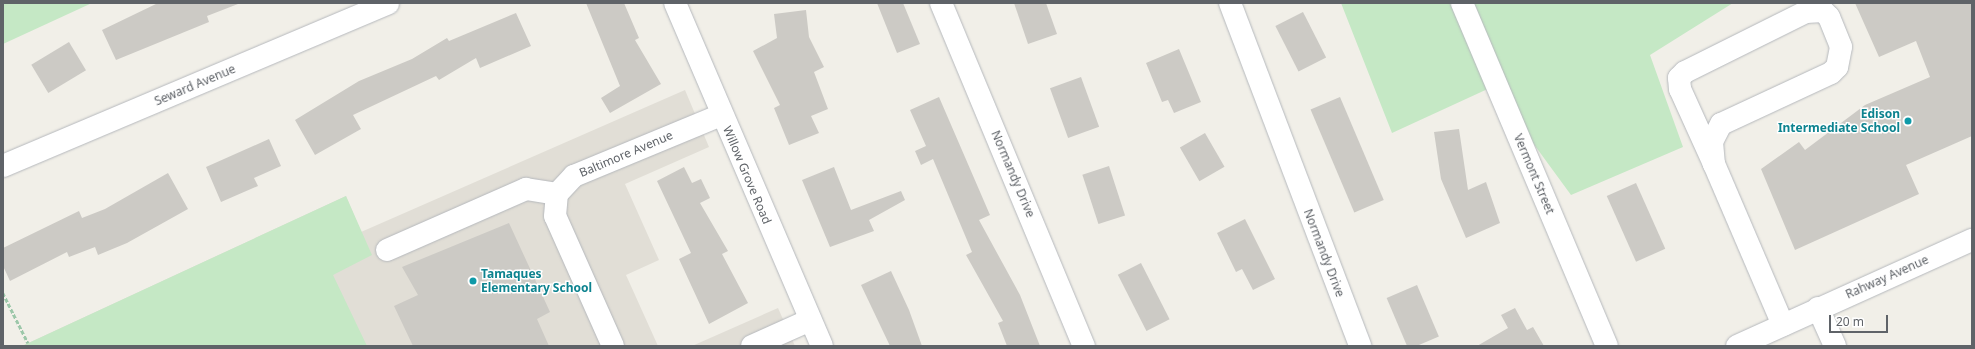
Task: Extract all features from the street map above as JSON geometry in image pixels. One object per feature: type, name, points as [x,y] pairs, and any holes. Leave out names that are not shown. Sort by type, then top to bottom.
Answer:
[{"type":"street","name":"Seward Avenue","points":[[3,166],[388,3]]},
{"type":"street","name":"Willow Grove Road","points":[[675,3],[721,115],[822,346]]},
{"type":"street","name":"Normandy Drive","points":[[941,3],[1084,346]]},
{"type":"street","name":"Normandy Drive","points":[[1230,3],[1360,346]]},
{"type":"street","name":"Vermont Street","points":[[1462,3],[1607,346]]},
{"type":"street","points":[[1714,164],[1712,142],[1721,124],[1824,79],[1837,67],[1841,47],[1829,17],[1823,11],[1806,12],[1685,72],[1679,78],[1680,89],[1783,325]]},
{"type":"street","name":"Baltimore Avenue","points":[[557,194],[574,176],[721,115]]},
{"type":"street","points":[[387,250],[526,189],[557,194],[555,216],[613,346]]},
{"type":"street","name":"Rahway Avenue","points":[[1737,346],[1818,308],[1972,240]]},
{"type":"street","points":[[1818,308],[1835,346]]},
{"type":"street","points":[[752,346],[810,320]]},
{"type":"path","points":[[3,293],[28,343]]},
{"type":"shaded area","points":[[685,90],[709,147],[625,184],[659,260],[626,275],[658,346],[22,346],[346,196],[361,232]]},
{"type":"shaded area","points":[[778,308],[795,346],[692,346]]},
{"type":"green space","points":[[3,3],[92,3],[3,44]]},
{"type":"green space","points":[[1341,3],[1733,3],[1650,55],[1683,147],[1571,195],[1492,87],[1392,133]]},
{"type":"green space","points":[[346,196],[372,255],[333,275],[367,346],[22,346]]},
{"type":"building","points":[[158,3],[238,4],[207,16],[209,22],[116,60],[102,30]]},
{"type":"building","points":[[586,3],[624,3],[639,38],[635,40],[661,84],[610,113],[601,98],[620,86]]},
{"type":"building","points":[[877,3],[903,3],[920,44],[897,53]]},
{"type":"building","points":[[1014,3],[1046,3],[1057,34],[1028,44]]},
{"type":"building","name":"Edison Intermediate School","points":[[1855,3],[1972,3],[1972,136],[1906,165],[1919,194],[1795,250],[1761,169],[1799,142],[1805,150],[1865,105],[1930,77],[1916,41],[1879,57]]},
{"type":"building","points":[[806,10],[809,37],[824,67],[814,72],[828,109],[811,116],[819,133],[789,145],[774,108],[780,105],[753,51],[777,38],[774,14]]},
{"type":"building","points":[[1303,12],[1326,57],[1299,72],[1275,26]]},
{"type":"building","points":[[516,13],[531,46],[480,68],[476,58],[439,80],[436,76],[353,115],[361,129],[315,155],[295,120],[359,81],[412,59],[447,38],[449,41]]},
{"type":"building","points":[[69,42],[86,70],[48,93],[31,65]]},
{"type":"building","points":[[1179,49],[1201,102],[1174,113],[1168,100],[1162,102],[1146,63]]},
{"type":"building","points":[[1081,77],[1099,127],[1068,138],[1050,88]]},
{"type":"building","points":[[939,97],[990,215],[979,220],[1020,295],[1040,346],[1007,346],[998,323],[1003,321],[966,255],[972,252],[933,159],[921,165],[915,151],[926,146],[910,110]]},
{"type":"building","points":[[1340,97],[1384,200],[1354,213],[1311,110]]},
{"type":"building","points":[[1459,129],[1468,190],[1486,182],[1500,223],[1466,238],[1441,179],[1434,132]]},
{"type":"building","points":[[1205,133],[1224,167],[1199,181],[1180,148]]},
{"type":"building","points":[[269,139],[281,166],[254,178],[258,186],[221,202],[206,167]]},
{"type":"building","points":[[1109,166],[1125,215],[1098,224],[1082,175]]},
{"type":"building","points":[[684,167],[692,183],[701,179],[710,198],[700,203],[728,251],[722,254],[748,303],[709,324],[679,259],[691,253],[657,181]]},
{"type":"building","points":[[834,167],[851,210],[901,191],[905,200],[869,220],[874,231],[830,247],[802,180]]},
{"type":"building","points":[[168,173],[188,209],[127,243],[98,255],[95,247],[69,257],[67,252],[10,281],[3,266],[3,248],[79,211],[82,218],[105,209]]},
{"type":"building","points":[[1636,183],[1665,249],[1636,262],[1607,196]]},
{"type":"building","points":[[1245,219],[1275,279],[1253,290],[1242,269],[1236,272],[1217,233]]},
{"type":"building","name":"Tamaques Elementary School","points":[[509,223],[550,312],[537,319],[549,346],[413,346],[394,306],[418,295],[402,267]]},
{"type":"building","points":[[1141,263],[1170,319],[1146,331],[1118,275]]},
{"type":"building","points":[[891,271],[909,310],[922,346],[890,346],[861,285]]},
{"type":"building","points":[[1417,285],[1439,337],[1417,346],[1407,346],[1387,298]]},
{"type":"building","points":[[1515,308],[1527,330],[1533,327],[1544,346],[1477,346],[1508,328],[1501,315]]},
{"type":"place","name":"Edison Intermediate School","points":[[1908,121]]},
{"type":"place","name":"Tamaques Elementary School","points":[[473,281]]}]
